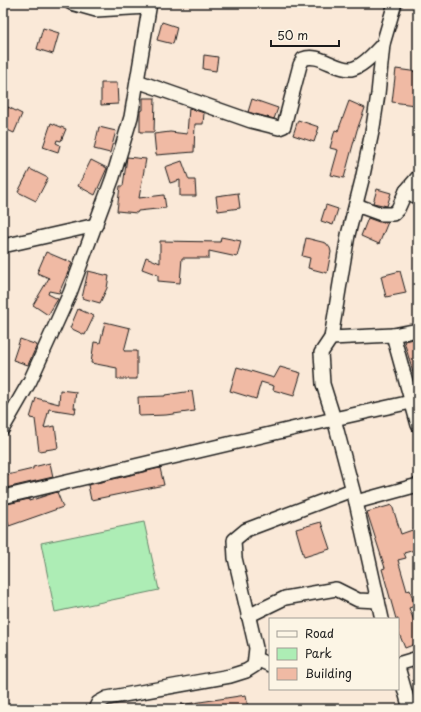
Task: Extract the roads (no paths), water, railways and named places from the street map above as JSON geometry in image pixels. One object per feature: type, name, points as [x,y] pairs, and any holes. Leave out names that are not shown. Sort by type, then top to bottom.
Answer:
[{"type":"street","points":[[3,428],[30,381],[70,293],[122,150],[131,117],[149,5],[96,10],[72,3]]},
{"type":"street","points":[[382,618],[354,496],[334,419],[323,384],[321,353],[330,338],[348,235],[356,205],[378,94],[383,44],[395,3]]},
{"type":"street","points":[[137,81],[251,121],[279,128],[284,126],[300,65],[303,59],[313,58],[343,68],[351,69],[365,61],[383,44]]},
{"type":"street","points":[[356,205],[381,214],[393,214],[398,209],[406,191],[418,177]]},
{"type":"street","points":[[406,191],[418,198]]},
{"type":"street","points":[[3,246],[96,225]]},
{"type":"street","points":[[330,338],[393,335],[418,330]]},
{"type":"street","points":[[393,335],[418,425]]},
{"type":"street","points":[[3,498],[411,402]]},
{"type":"street","points":[[95,709],[98,703],[107,698],[230,676],[246,672],[254,666],[256,659],[256,648],[234,558],[234,540],[246,530],[354,496],[418,485]]},
{"type":"street","points":[[248,616],[285,598],[336,589],[358,600],[378,601]]},
{"type":"street","points":[[399,665],[418,658]]},
{"type":"street","points":[[256,659],[269,665]]},
{"type":"street","points":[[399,669],[410,709]]}]
